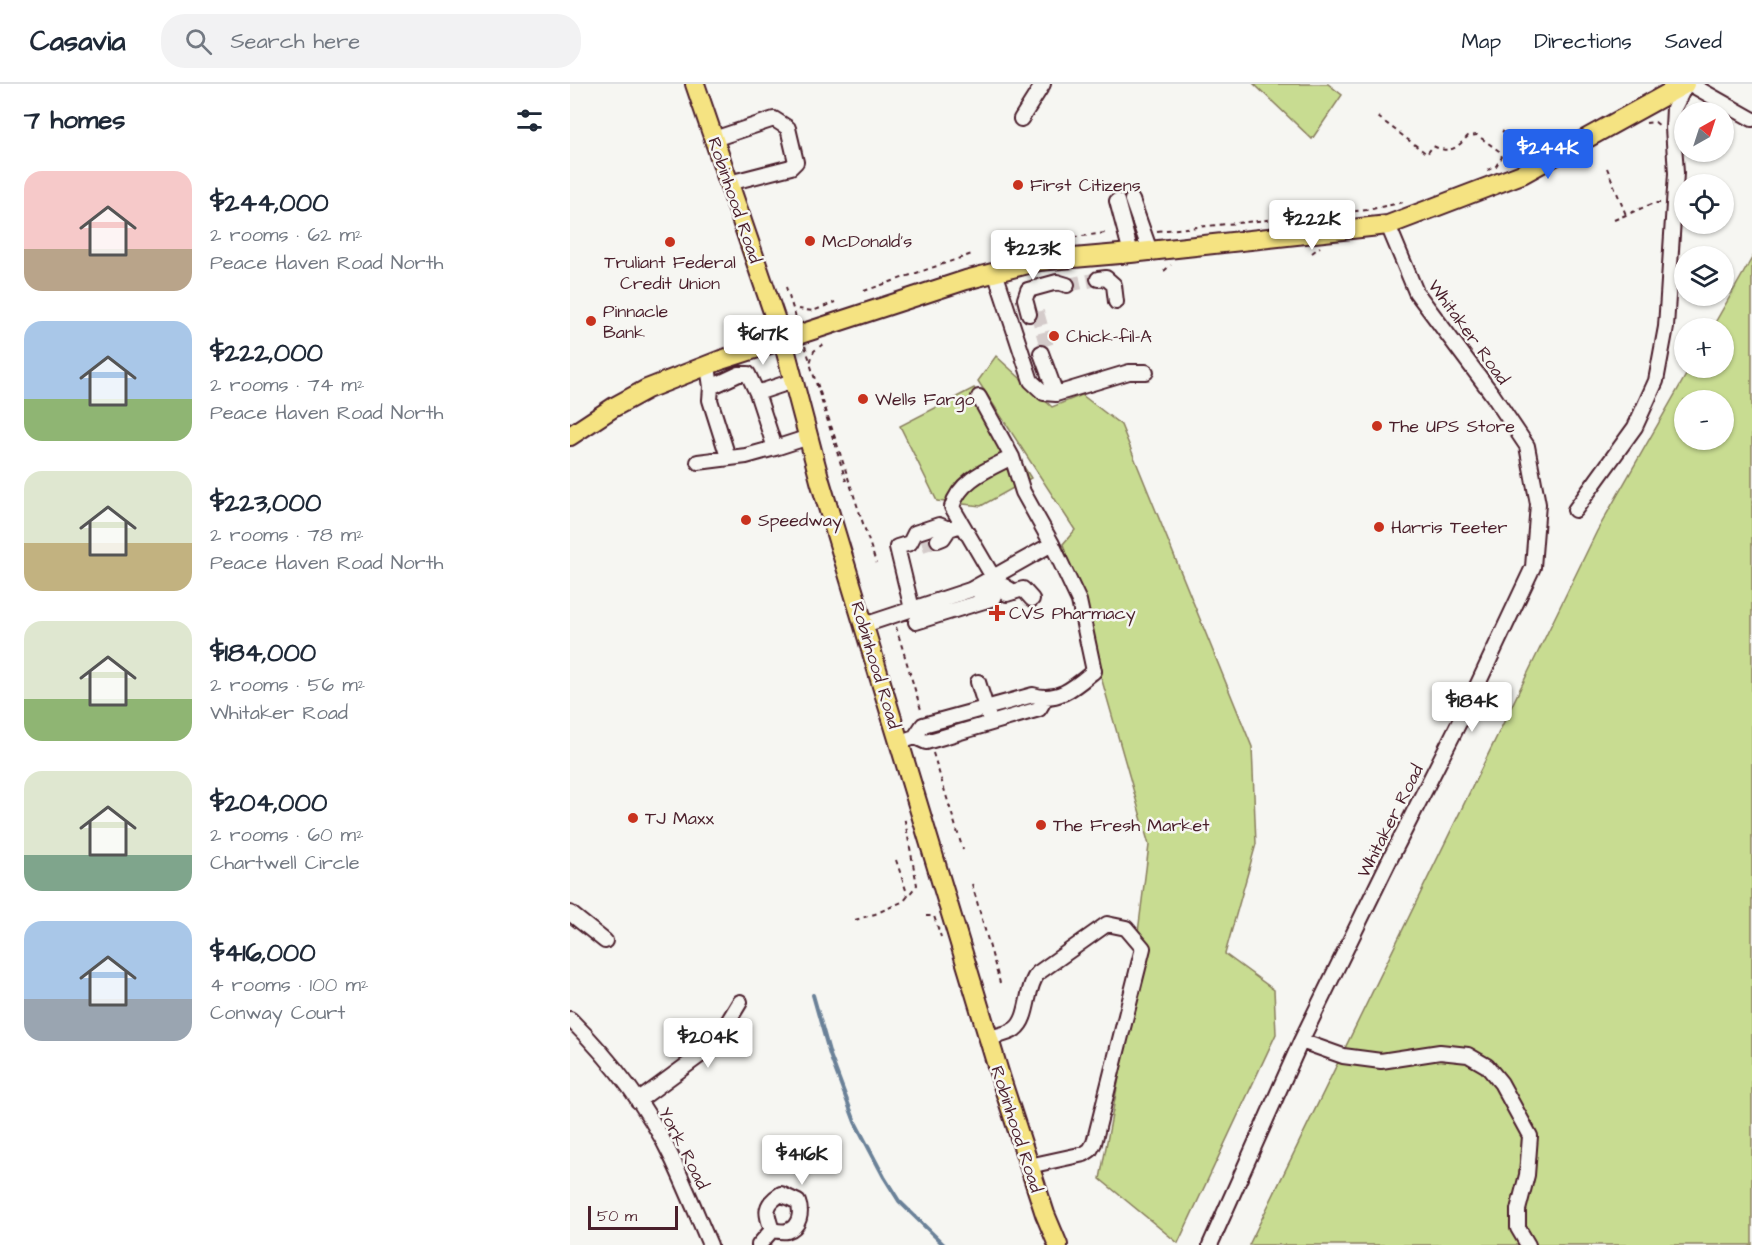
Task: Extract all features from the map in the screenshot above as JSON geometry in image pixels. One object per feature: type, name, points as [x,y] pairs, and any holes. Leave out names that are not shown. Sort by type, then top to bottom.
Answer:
[{"type":"main road","name":"Robinhood Road","points":[[695,84],[783,341],[820,481],[864,625],[907,739],[988,1038],[1029,1166],[1058,1245]]},
{"type":"main road","points":[[570,436],[614,407],[647,389],[732,357],[995,272],[1039,261],[1131,254],[1388,225],[1522,174],[1687,84]]},
{"type":"street","points":[[1021,119],[1043,84]]},
{"type":"street","points":[[1575,510],[1635,427],[1656,381],[1666,327],[1676,185],[1674,108],[1687,84],[1752,119]]},
{"type":"street","points":[[714,139],[774,119],[788,128],[796,162],[791,167],[729,183]]},
{"type":"street","points":[[1132,200],[1150,251]]},
{"type":"street","points":[[1117,201],[1131,254]]},
{"type":"street","name":"Whitaker Road","points":[[1210,1245],[1301,1041],[1469,703],[1533,567],[1538,504],[1527,446],[1492,394],[1416,292],[1388,225]]},
{"type":"street","points":[[995,272],[1031,381],[1044,393],[1054,388],[1129,372],[1146,372]]},
{"type":"street","points":[[1098,283],[1106,278],[1114,285],[1116,302]]},
{"type":"street","points":[[1033,313],[1037,296],[1058,289],[1069,289]]},
{"type":"street","points":[[1044,352],[1053,371],[1054,388]]},
{"type":"street","points":[[732,357],[739,374]]},
{"type":"street","points":[[708,366],[710,400],[728,458]]},
{"type":"street","points":[[711,387],[739,374],[748,374],[758,393],[774,448]]},
{"type":"street","points":[[758,393],[793,381]]},
{"type":"street","points":[[907,739],[923,725],[1033,695],[1045,699],[1069,692],[1094,671],[1079,601],[1052,544],[1023,492],[1012,457],[979,397]]},
{"type":"street","points":[[698,462],[746,456],[809,437]]},
{"type":"street","points":[[993,577],[955,526],[952,507],[955,496],[975,477],[1012,457]]},
{"type":"street","points":[[914,615],[909,545],[915,533],[939,525],[955,526]]},
{"type":"street","points":[[938,540],[955,526]]},
{"type":"street","points":[[914,615],[970,590],[1052,544]]},
{"type":"street","points":[[977,604],[986,591],[1004,586],[1003,595]]},
{"type":"street","points":[[864,625],[977,604],[1025,590],[1032,599]]},
{"type":"street","points":[[978,682],[991,724]]},
{"type":"street","points":[[907,739],[926,742],[991,724],[1039,709],[1045,699]]},
{"type":"street","points":[[570,913],[605,941]]},
{"type":"street","points":[[988,1038],[1014,1030],[1021,1022],[1032,980],[1038,973],[1107,924],[1126,928],[1143,948],[1094,1143],[1084,1154],[1029,1166]]},
{"type":"street","points":[[638,1101],[714,1045],[740,1002]]},
{"type":"street","name":"York Road","points":[[570,1019],[592,1041],[638,1101],[671,1155],[710,1245]]},
{"type":"street","points":[[1301,1041],[1343,1056],[1381,1061],[1440,1052],[1468,1055],[1487,1066],[1506,1091],[1530,1136],[1527,1175],[1518,1210],[1518,1228],[1528,1245]]},
{"type":"street","points":[[759,1245],[772,1230]]},
{"type":"path","points":[[1378,117],[1427,154],[1433,146],[1443,150],[1457,148],[1468,136],[1477,135],[1499,151],[1502,157],[1496,166],[1486,171]]},
{"type":"path","points":[[1642,124],[1655,122],[1662,128]]},
{"type":"path","points":[[1607,168],[1626,214]]},
{"type":"path","points":[[1156,231],[1367,210],[1409,201]]},
{"type":"path","points":[[1614,220],[1654,203],[1665,203]]},
{"type":"path","points":[[1002,247],[1106,233]]},
{"type":"path","points":[[1312,254],[1321,246]]},
{"type":"path","points":[[864,291],[972,254]]},
{"type":"path","points":[[786,287],[797,320]]},
{"type":"path","points":[[798,309],[813,311],[835,302]]},
{"type":"path","points":[[804,342],[876,563]]},
{"type":"path","points":[[823,343],[814,351],[810,363],[846,481]]},
{"type":"path","points":[[896,627],[922,714]]},
{"type":"path","points":[[933,753],[963,850]]},
{"type":"path","points":[[855,920],[904,901],[917,885],[903,807]]},
{"type":"path","points":[[896,860],[908,897]]},
{"type":"path","points":[[972,884],[1000,983]]},
{"type":"green space","points":[[1254,84],[1328,84],[1342,95],[1312,139]]},
{"type":"green space","points":[[1752,258],[1752,1245],[1249,1245],[1597,531],[1674,396],[1674,450],[1734,450],[1734,390],[1677,390],[1684,378],[1734,378],[1734,318],[1718,318],[1725,306],[1734,306],[1734,290]]},
{"type":"green space","points":[[996,356],[1052,407],[1082,395],[1121,425],[1252,747],[1256,844],[1225,954],[1274,990],[1276,1034],[1178,1243],[1100,1179],[1121,1067],[1149,845],[1063,544],[1075,530],[978,381]]},
{"type":"green space","points":[[974,388],[1031,478],[981,506],[937,501],[900,426]]},
{"type":"waterway","points":[[813,995],[830,1055],[855,1122],[899,1201],[944,1245]]},
{"type":"tunnel","points":[[1067,285],[1098,279]]},
{"type":"tunnel","points":[[1037,312],[1048,351]]},
{"type":"tunnel","points":[[922,545],[938,540]]},
{"type":"place","name":"First Citizens","points":[[1018,185]]},
{"type":"place","name":"McDonald's","points":[[810,241]]},
{"type":"place","name":"Truliant Federal Credit Union","points":[[670,242]]},
{"type":"place","name":"Pinnacle Bank","points":[[591,321]]},
{"type":"place","name":"Chick-fil-A","points":[[1054,336]]},
{"type":"place","name":"Wells Fargo","points":[[863,399]]},
{"type":"place","name":"The UPS Store","points":[[1377,426]]},
{"type":"place","name":"Speedway","points":[[746,520]]},
{"type":"place","name":"Harris Teeter","points":[[1379,527]]},
{"type":"place","name":"CVS Pharmacy","points":[[997,613]]},
{"type":"place","name":"TJ Maxx","points":[[633,818]]},
{"type":"place","name":"The Fresh Market","points":[[1041,825]]}]
